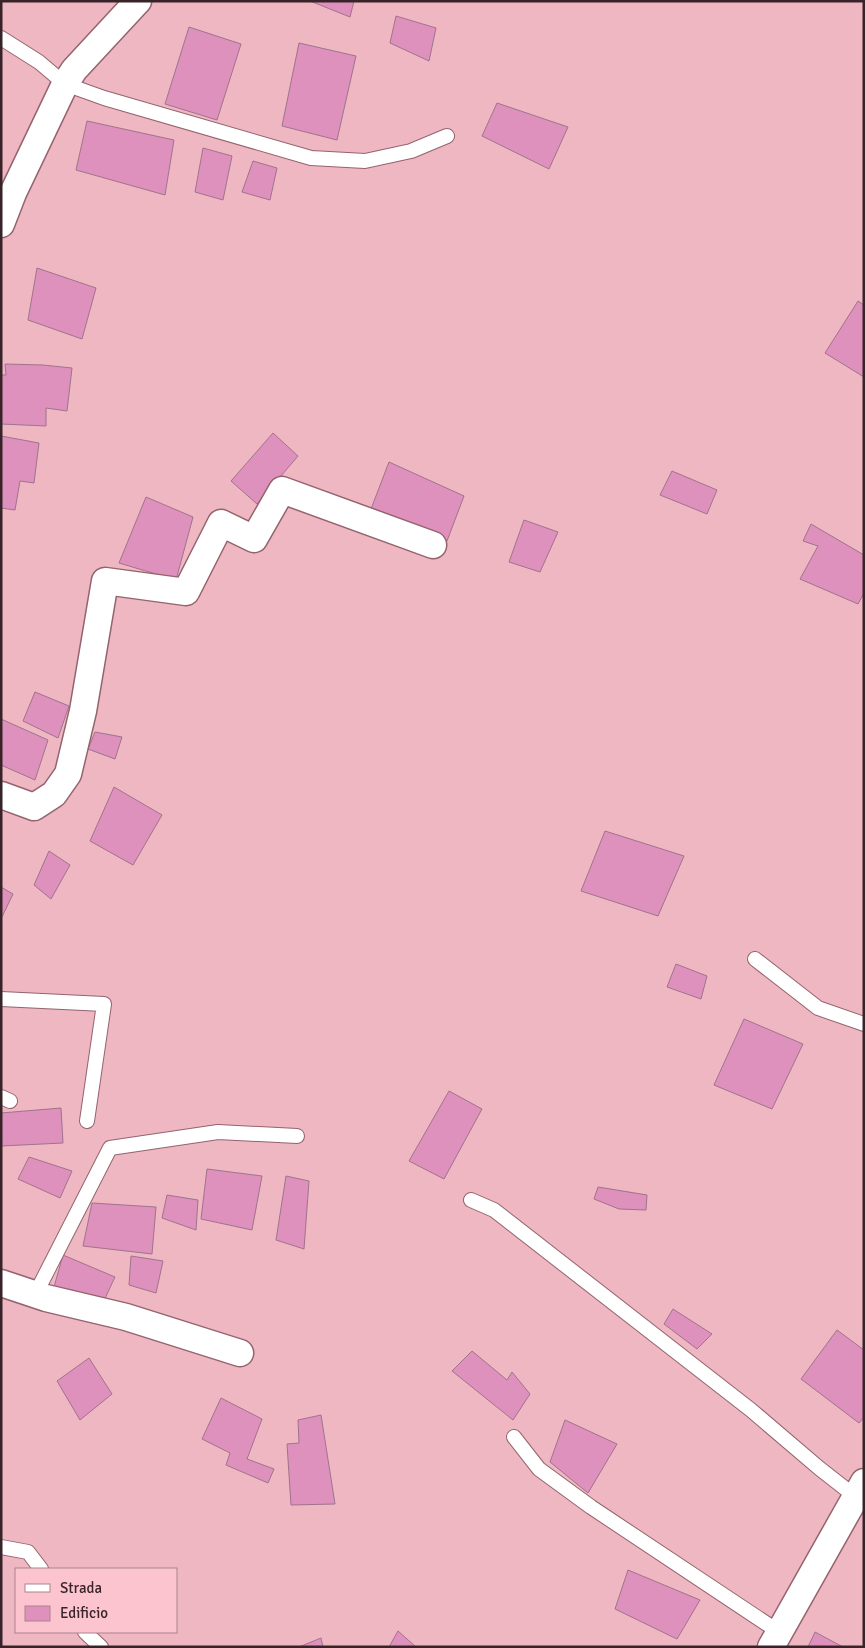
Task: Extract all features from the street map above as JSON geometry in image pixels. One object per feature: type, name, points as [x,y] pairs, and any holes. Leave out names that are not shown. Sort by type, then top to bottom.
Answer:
[{"type":"street","points":[[1,224],[13,192],[65,84],[74,70],[138,1]]},
{"type":"street","points":[[1,795],[34,807],[54,794],[68,774],[83,711],[105,581],[186,592],[221,523],[254,539],[282,490],[433,545]]},
{"type":"street","points":[[1,1283],[35,1294],[126,1317],[240,1353]]},
{"type":"street","points":[[775,1640],[860,1489]]},
{"type":"lane","points":[[1,38],[38,62],[65,84],[104,98],[311,158],[365,161],[411,151],[447,136]]},
{"type":"lane","points":[[754,959],[818,1008],[864,1024]]},
{"type":"lane","points":[[1,999],[104,1004],[87,1122]]},
{"type":"lane","points":[[35,1294],[110,1148],[218,1132],[297,1136]]},
{"type":"lane","points":[[471,1200],[494,1210],[751,1410],[819,1468],[860,1489]]},
{"type":"lane","points":[[514,1437],[539,1470],[775,1640]]},
{"type":"lane","points":[[1,1547],[28,1552],[40,1568]]},
{"type":"lane","points":[[86,1633],[101,1647]]},
{"type":"building","points":[[310,1],[354,1],[350,17]]},
{"type":"building","points":[[396,16],[436,28],[429,61],[390,43]]},
{"type":"building","points":[[189,27],[241,44],[217,120],[165,104]]},
{"type":"building","points":[[299,43],[356,56],[337,140],[282,126]]},
{"type":"building","points":[[497,103],[568,127],[549,169],[482,136]]},
{"type":"building","points":[[87,121],[174,140],[165,195],[76,170]]},
{"type":"building","points":[[203,148],[232,156],[223,200],[195,192]]},
{"type":"building","points":[[253,161],[277,168],[270,200],[242,192]]},
{"type":"building","points":[[37,268],[96,288],[82,339],[28,320]]},
{"type":"building","points":[[858,301],[864,305],[864,377],[825,353]]},
{"type":"building","points":[[5,364],[72,368],[67,411],[46,408],[46,426],[1,424],[1,375],[6,375]]},
{"type":"building","points":[[273,433],[298,456],[257,504],[231,481]]},
{"type":"building","points":[[1,436],[39,443],[34,483],[20,481],[15,510],[1,508]]},
{"type":"building","points":[[389,462],[464,496],[447,541],[371,509]]},
{"type":"building","points":[[672,471],[717,490],[707,514],[660,495]]},
{"type":"building","points":[[146,497],[193,517],[176,580],[119,563]]},
{"type":"building","points":[[524,520],[558,532],[540,572],[509,562]]},
{"type":"building","points":[[811,524],[864,555],[864,593],[858,604],[800,579],[818,546],[803,541]]},
{"type":"building","points":[[35,692],[69,706],[58,738],[23,721]]},
{"type":"building","points":[[1,719],[48,740],[35,780],[1,765]]},
{"type":"building","points":[[95,732],[122,737],[115,759],[88,749]]},
{"type":"building","points":[[114,787],[162,815],[133,865],[90,841]]},
{"type":"building","points":[[605,831],[684,856],[658,916],[581,891]]},
{"type":"building","points":[[49,851],[70,865],[51,899],[34,885]]},
{"type":"building","points":[[1,887],[13,894],[1,919]]},
{"type":"building","points":[[676,964],[707,976],[701,999],[667,987]]},
{"type":"building","points":[[744,1019],[803,1044],[772,1109],[714,1085]]},
{"type":"building","points":[[449,1091],[482,1109],[444,1179],[409,1161]]},
{"type":"building","points":[[61,1108],[63,1143],[1,1146],[1,1113]]},
{"type":"building","points":[[29,1157],[72,1171],[60,1198],[18,1179]]},
{"type":"building","points":[[207,1169],[262,1176],[252,1230],[201,1219]]},
{"type":"building","points":[[286,1176],[309,1181],[304,1249],[276,1240]]},
{"type":"building","points":[[598,1187],[647,1195],[646,1210],[619,1209],[594,1199]]},
{"type":"building","points":[[167,1195],[198,1200],[196,1230],[162,1218]]},
{"type":"building","points":[[92,1203],[156,1207],[152,1254],[83,1246]]},
{"type":"building","points":[[63,1255],[115,1277],[101,1307],[54,1287]]},
{"type":"building","points":[[131,1256],[163,1261],[156,1293],[129,1285]]},
{"type":"building","points":[[673,1309],[712,1334],[697,1349],[664,1324]]},
{"type":"building","points":[[837,1330],[864,1350],[864,1417],[859,1423],[801,1379]]},
{"type":"building","points":[[472,1351],[507,1380],[512,1372],[530,1394],[513,1420],[452,1371]]},
{"type":"building","points":[[89,1358],[112,1394],[80,1420],[57,1381]]},
{"type":"building","points":[[221,1398],[262,1419],[247,1459],[274,1469],[268,1483],[226,1465],[230,1453],[202,1439]]},
{"type":"building","points":[[321,1415],[335,1504],[291,1505],[287,1444],[299,1443],[298,1420]]},
{"type":"building","points":[[565,1420],[617,1444],[588,1493],[550,1462]]},
{"type":"building","points":[[628,1570],[700,1600],[677,1639],[615,1609]]},
{"type":"building","points":[[398,1631],[416,1647],[389,1647]]},
{"type":"building","points":[[815,1632],[843,1647],[808,1647]]},
{"type":"building","points":[[321,1638],[323,1647],[299,1647]]}]
